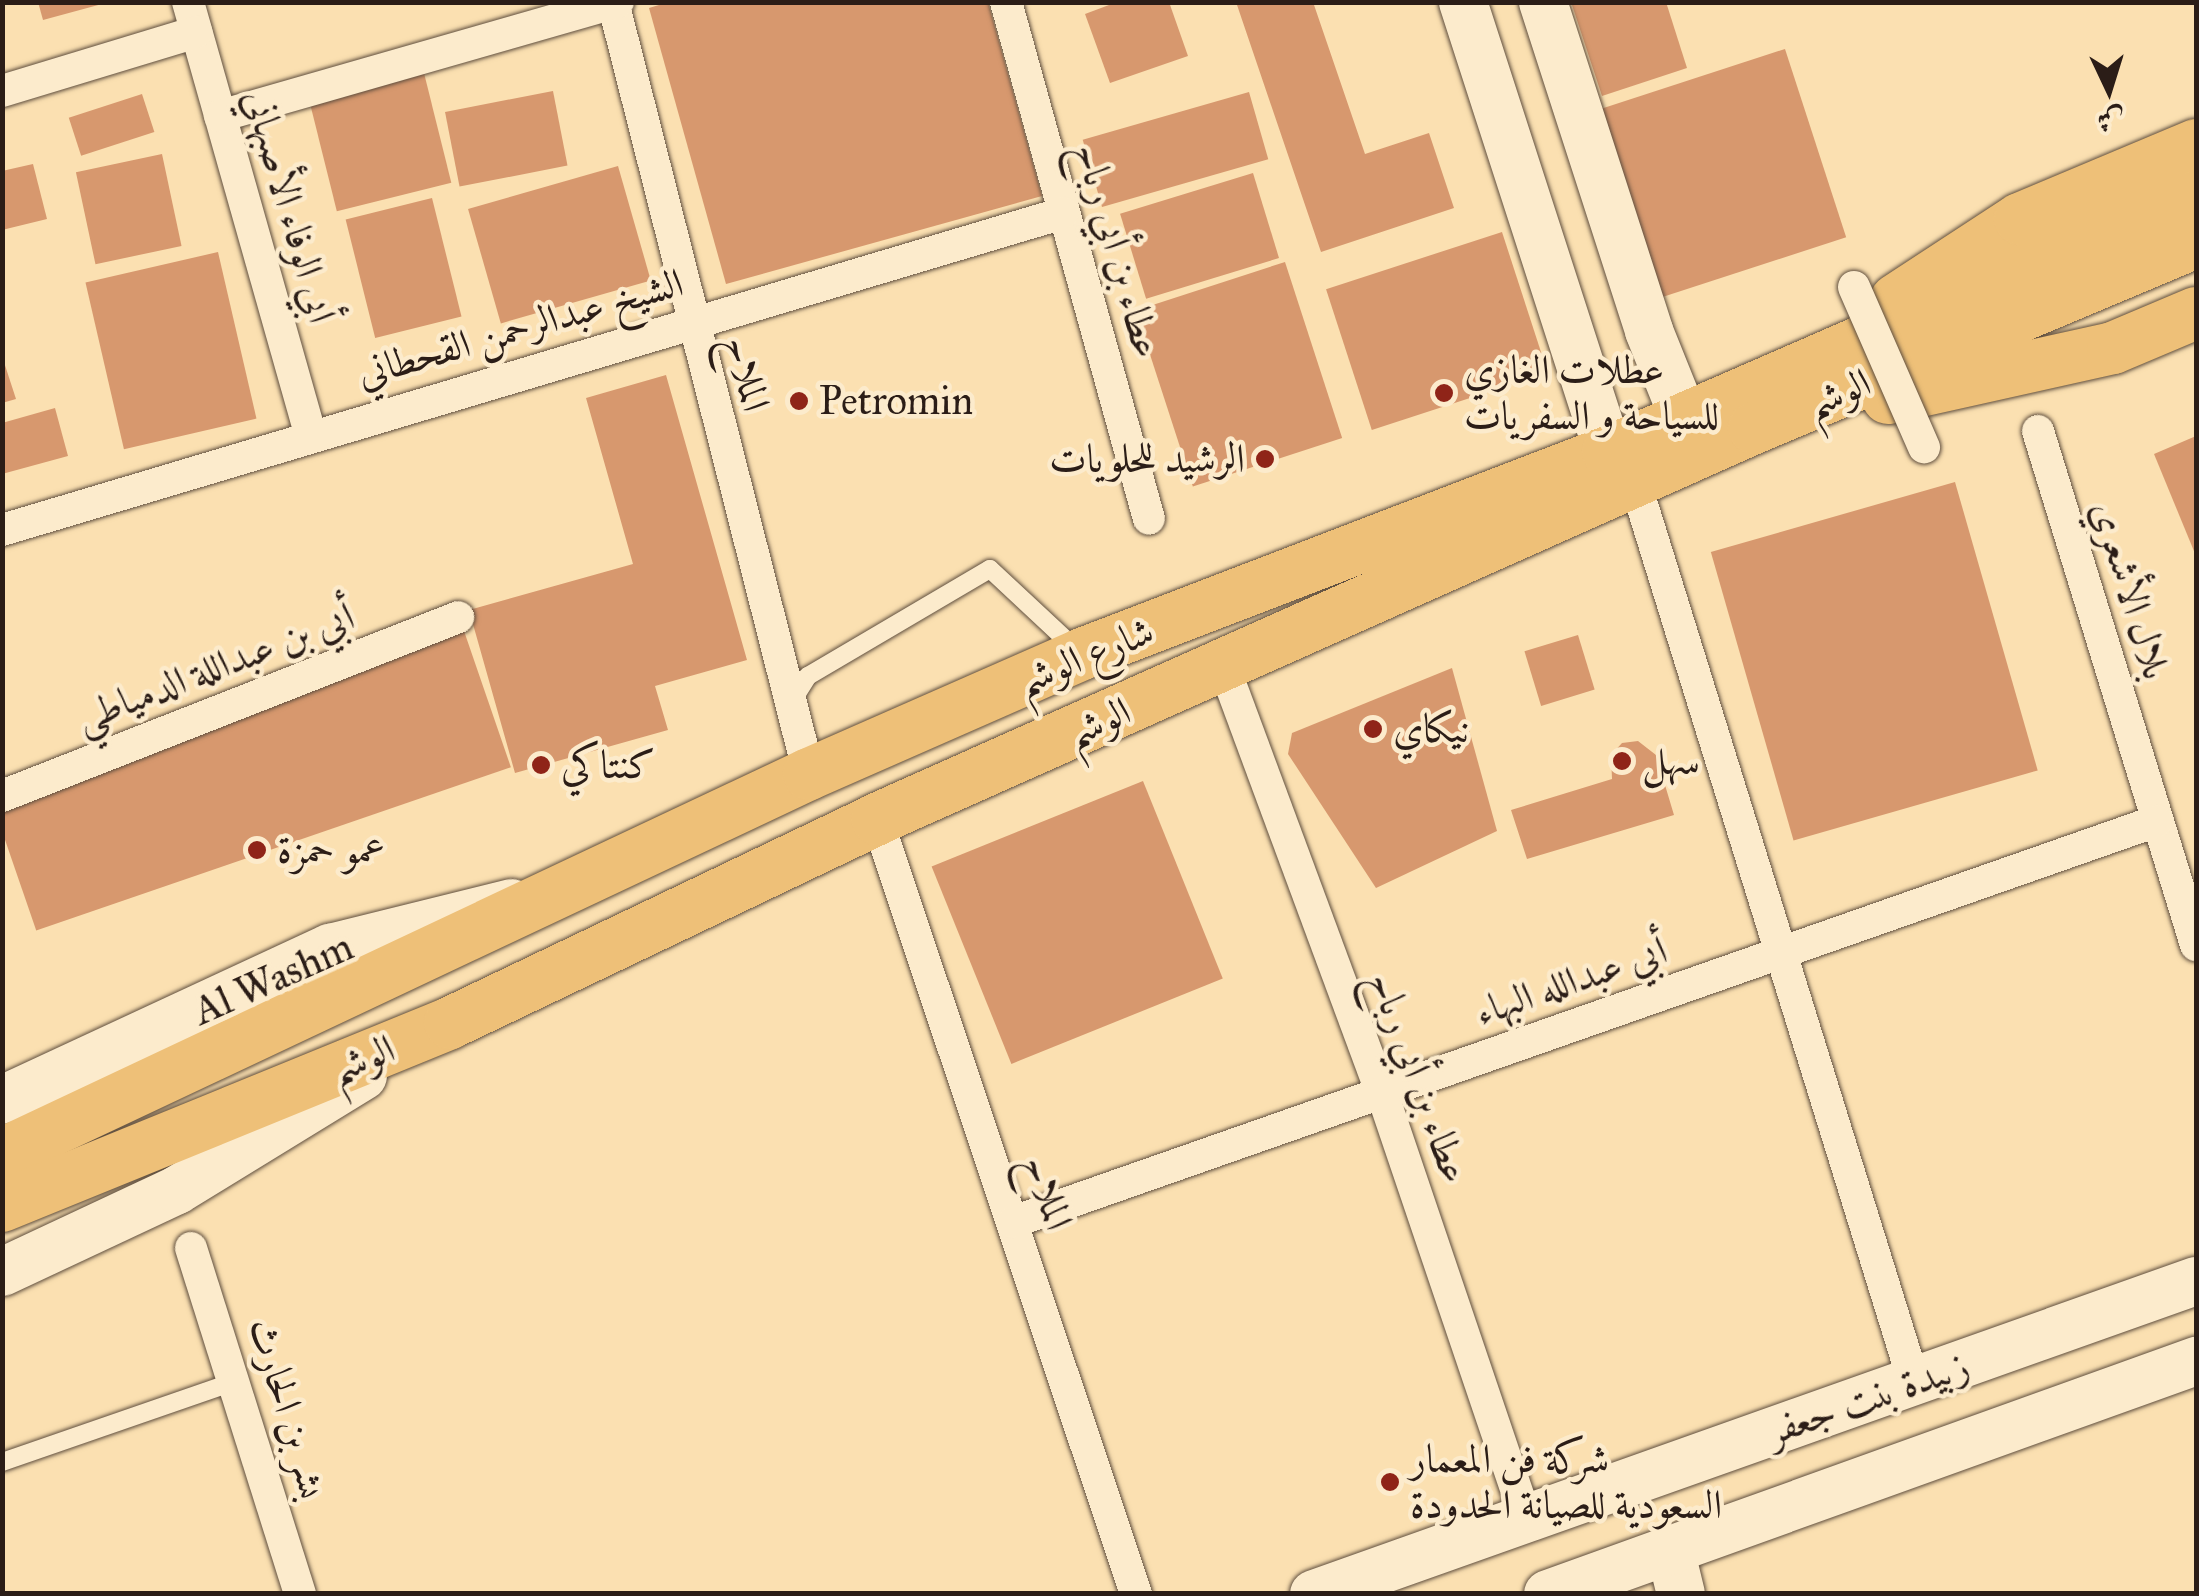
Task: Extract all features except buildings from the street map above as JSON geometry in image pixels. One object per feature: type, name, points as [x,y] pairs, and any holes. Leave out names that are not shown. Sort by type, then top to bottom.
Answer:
[{"type":"main road","points":[[1778,378],[2020,219],[2196,145]]},
{"type":"main road","name":"الوشم","points":[[1778,378],[2196,196]]},
{"type":"main road","name":"الوشم","points":[[2,1206],[450,1023],[876,819],[1224,667],[1622,467],[1754,428],[2196,242]]},
{"type":"main road","points":[[1754,428],[2113,348],[2196,313]]},
{"type":"main road","name":"شارع الوشم","points":[[405,965],[808,774],[1082,654],[1622,467],[1684,418],[1778,378]]},
{"type":"main road","name":"الوشم","points":[[2,1154],[405,965]]},
{"type":"street","name":"عطاء بن أبي رباح","points":[[1006,2],[1149,520]]},
{"type":"street","points":[[1463,2],[1622,467],[1914,1382]]},
{"type":"street","points":[[1543,2],[1684,418]]},
{"type":"street","points":[[220,116],[615,3]]},
{"type":"street","name":"الملاح","points":[[615,3],[689,322],[808,774]]},
{"type":"street","points":[[2,91],[192,17]]},
{"type":"street","name":"أبي الوفاء الأصبهاني","points":[[192,17],[310,434]]},
{"type":"street","name":"الشيخ عبدالرحمن القحطاني","points":[[2,530],[310,434],[1063,213]]},
{"type":"street","points":[[1854,287],[1924,447]]},
{"type":"street","name":"بلال الأشعري","points":[[2038,431],[2196,946]]},
{"type":"street","name":"أبي بن عبداللة الدمياطي","points":[[2,796],[458,617]]},
{"type":"street","name":"عطاء بن أبي رباح","points":[[1224,667],[1382,1093],[1526,1519]]},
{"type":"street","name":"الملاح","points":[[876,819],[1136,1594]]},
{"type":"street","name":"أبي عبدالله البهاء","points":[[1014,1222],[2157,821]]},
{"type":"street","name":"Al Washm","points":[[2,1100],[330,948],[451,914],[555,896]]},
{"type":"street","points":[[2,1272],[177,1190],[450,1023]]},
{"type":"street","name":"بشر بن الحارث","points":[[191,1248],[237,1380],[300,1594]]},
{"type":"street","name":"زبيدة بنت جعفر","points":[[1314,1594],[2196,1280]]},
{"type":"street","name":"زبيدة بنت جعفر","points":[[1572,1589],[1675,1571],[2196,1362]]},
{"type":"lane","points":[[789,706],[808,676],[990,569],[1082,654]]},
{"type":"lane","points":[[2,1462],[237,1380]]},
{"type":"place","name":"عطلات الغازي للسياحة و السفريات","points":[[1444,393]]},
{"type":"place","name":"Petromin","points":[[799,401]]},
{"type":"place","name":"الرشيد للحلويات","points":[[1265,459]]},
{"type":"place","name":"نيكاي","points":[[1373,729]]},
{"type":"place","name":"سهل","points":[[1622,761]]},
{"type":"place","name":"كنتاكي","points":[[541,765]]},
{"type":"place","name":"عمو حمزة","points":[[257,850]]},
{"type":"place","name":"شركة فن المعمار السعودية للصيانة الحدودة","points":[[1390,1482]]}]
